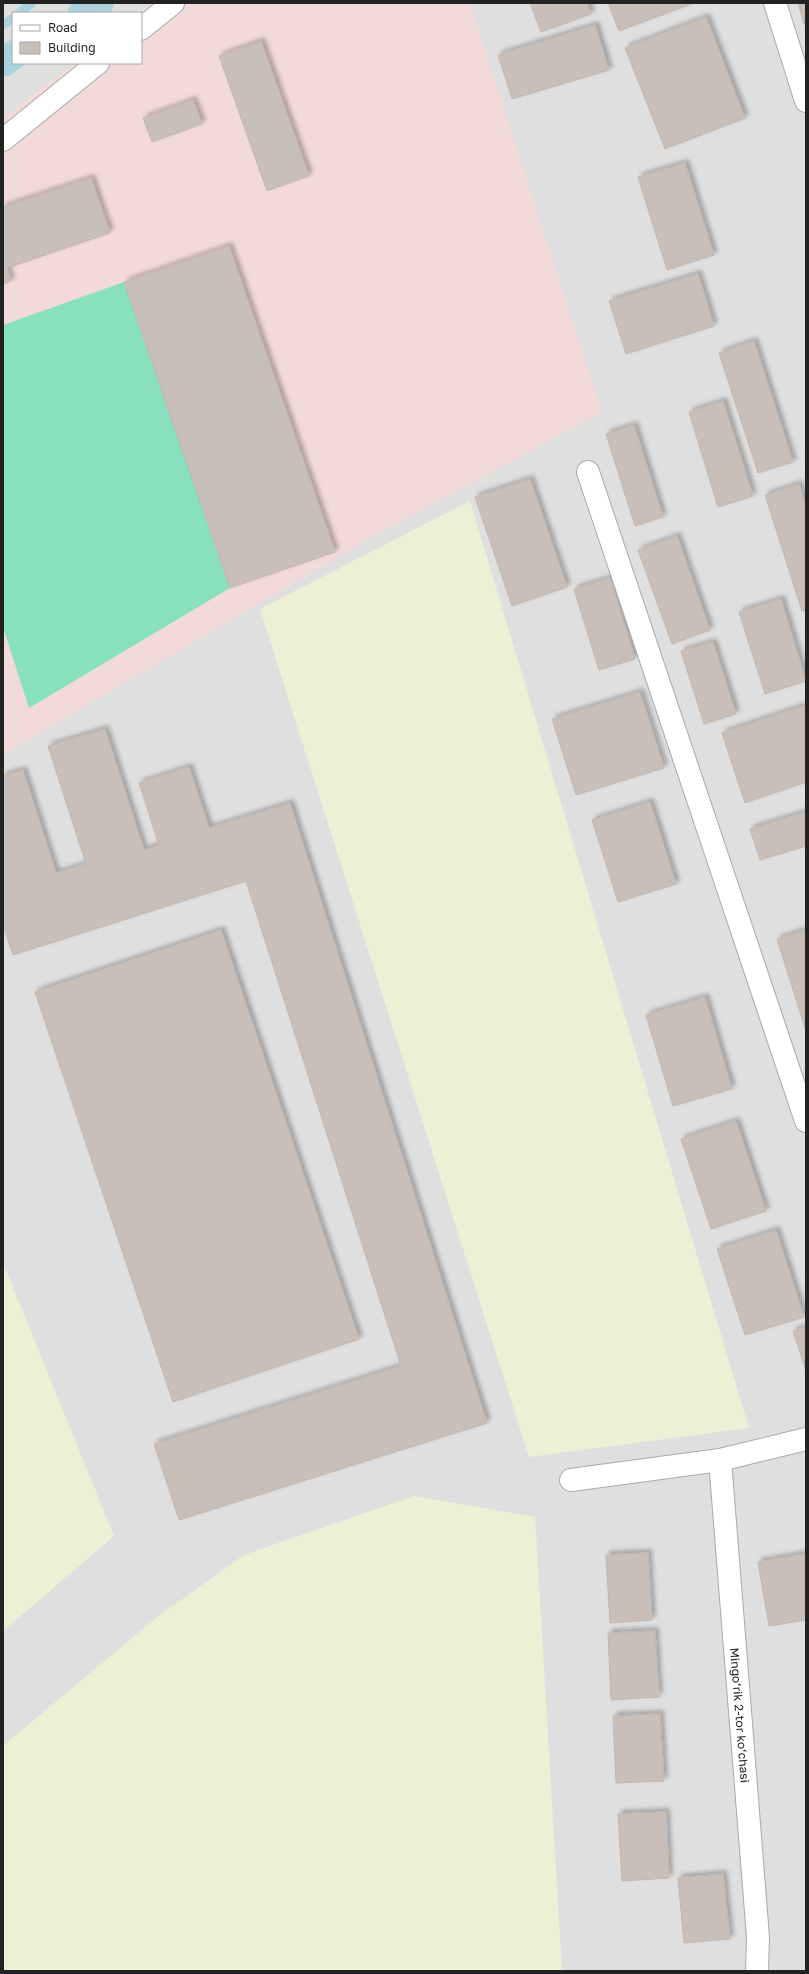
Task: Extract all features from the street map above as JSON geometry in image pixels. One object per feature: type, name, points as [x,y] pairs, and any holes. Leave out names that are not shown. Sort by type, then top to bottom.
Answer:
[{"type":"street","points":[[142,28],[173,3]]},
{"type":"street","points":[[775,3],[806,101]]},
{"type":"street","points":[[3,140],[97,64]]},
{"type":"street","points":[[588,472],[806,1121]]},
{"type":"street","points":[[571,1480],[720,1460],[806,1439]]},
{"type":"street","name":"Mingo‘rik 2-tor ko‘chasi","points":[[720,1460],[758,1937],[757,1971]]},
{"type":"shaded area","points":[[3,3],[806,3],[806,1971],[3,1971]]},
{"type":"shaded area","points":[[150,3],[470,3],[602,412],[363,542],[3,755],[3,118],[73,64],[142,64],[142,12],[139,12]]},
{"type":"green space","points":[[124,282],[230,588],[29,708],[3,627],[3,325]]},
{"type":"green space","points":[[470,501],[749,1428],[529,1457],[260,609]]},
{"type":"green space","points":[[3,1263],[114,1536],[3,1631]]},
{"type":"green space","points":[[414,1496],[535,1517],[562,1971],[3,1971],[3,1746],[156,1618],[244,1555]]},
{"type":"building","points":[[530,3],[587,3],[591,14],[541,32]]},
{"type":"building","points":[[608,3],[694,3],[619,31]]},
{"type":"building","points":[[798,3],[806,3],[806,24],[804,24]]},
{"type":"building","points":[[706,17],[745,118],[665,149],[625,48]]},
{"type":"building","points":[[595,25],[609,70],[512,99],[498,55]]},
{"type":"building","points":[[261,41],[309,176],[267,191],[219,56]]},
{"type":"building","points":[[193,100],[202,124],[152,142],[143,118]]},
{"type":"building","points":[[685,163],[714,255],[667,270],[638,177]]},
{"type":"building","points":[[91,178],[110,233],[7,268],[11,281],[3,284],[3,207]]},
{"type":"building","points":[[229,246],[335,552],[230,588],[124,282]]},
{"type":"building","points":[[698,274],[714,326],[626,354],[609,301]]},
{"type":"building","points":[[754,341],[793,462],[758,473],[719,353]]},
{"type":"building","points":[[723,401],[753,496],[718,507],[689,412]]},
{"type":"building","points":[[634,425],[663,517],[635,526],[606,434]]},
{"type":"building","points":[[530,479],[567,587],[512,606],[475,497]]},
{"type":"building","points":[[799,484],[806,507],[806,610],[802,611],[765,495]]},
{"type":"building","points":[[677,536],[710,630],[672,644],[638,550]]},
{"type":"building","points":[[610,578],[635,659],[599,670],[574,589]]},
{"type":"building","points":[[781,599],[806,681],[765,694],[739,612]]},
{"type":"building","points":[[713,642],[736,714],[704,724],[681,651]]},
{"type":"building","points":[[640,692],[664,768],[576,795],[552,719]]},
{"type":"building","points":[[806,705],[806,782],[745,803],[722,733]]},
{"type":"building","points":[[105,729],[144,850],[159,845],[139,783],[189,767],[209,828],[290,803],[487,1423],[179,1520],[154,1444],[401,1366],[246,881],[13,955],[3,925],[3,776],[23,770],[56,873],[86,864],[48,746]]},
{"type":"building","points":[[650,802],[676,884],[618,902],[592,820]]},
{"type":"building","points":[[806,812],[806,846],[760,860],[750,829]]},
{"type":"building","points":[[221,930],[359,1339],[173,1402],[35,992]]},
{"type":"building","points":[[806,930],[806,1028],[805,1028],[777,939]]},
{"type":"building","points":[[705,997],[732,1089],[673,1106],[646,1015]]},
{"type":"building","points":[[736,1121],[766,1211],[711,1229],[681,1139]]},
{"type":"building","points":[[776,1230],[804,1317],[745,1335],[717,1249]]},
{"type":"building","points":[[806,1327],[806,1371],[793,1331]]},
{"type":"building","points":[[648,1553],[652,1620],[610,1623],[606,1555]]},
{"type":"building","points":[[806,1554],[806,1620],[769,1626],[758,1562]]},
{"type":"building","points":[[655,1631],[659,1697],[611,1700],[608,1633]]},
{"type":"building","points":[[660,1714],[664,1781],[616,1783],[613,1716]]},
{"type":"building","points":[[666,1812],[669,1878],[622,1881],[618,1814]]},
{"type":"building","points":[[723,1874],[730,1939],[684,1943],[678,1878]]},
{"type":"waterway","points":[[20,12],[32,3]]},
{"type":"waterway","points":[[85,12],[99,3]]},
{"type":"waterway","points":[[3,25],[12,19]]},
{"type":"waterway","points":[[3,62],[12,56]]}]
